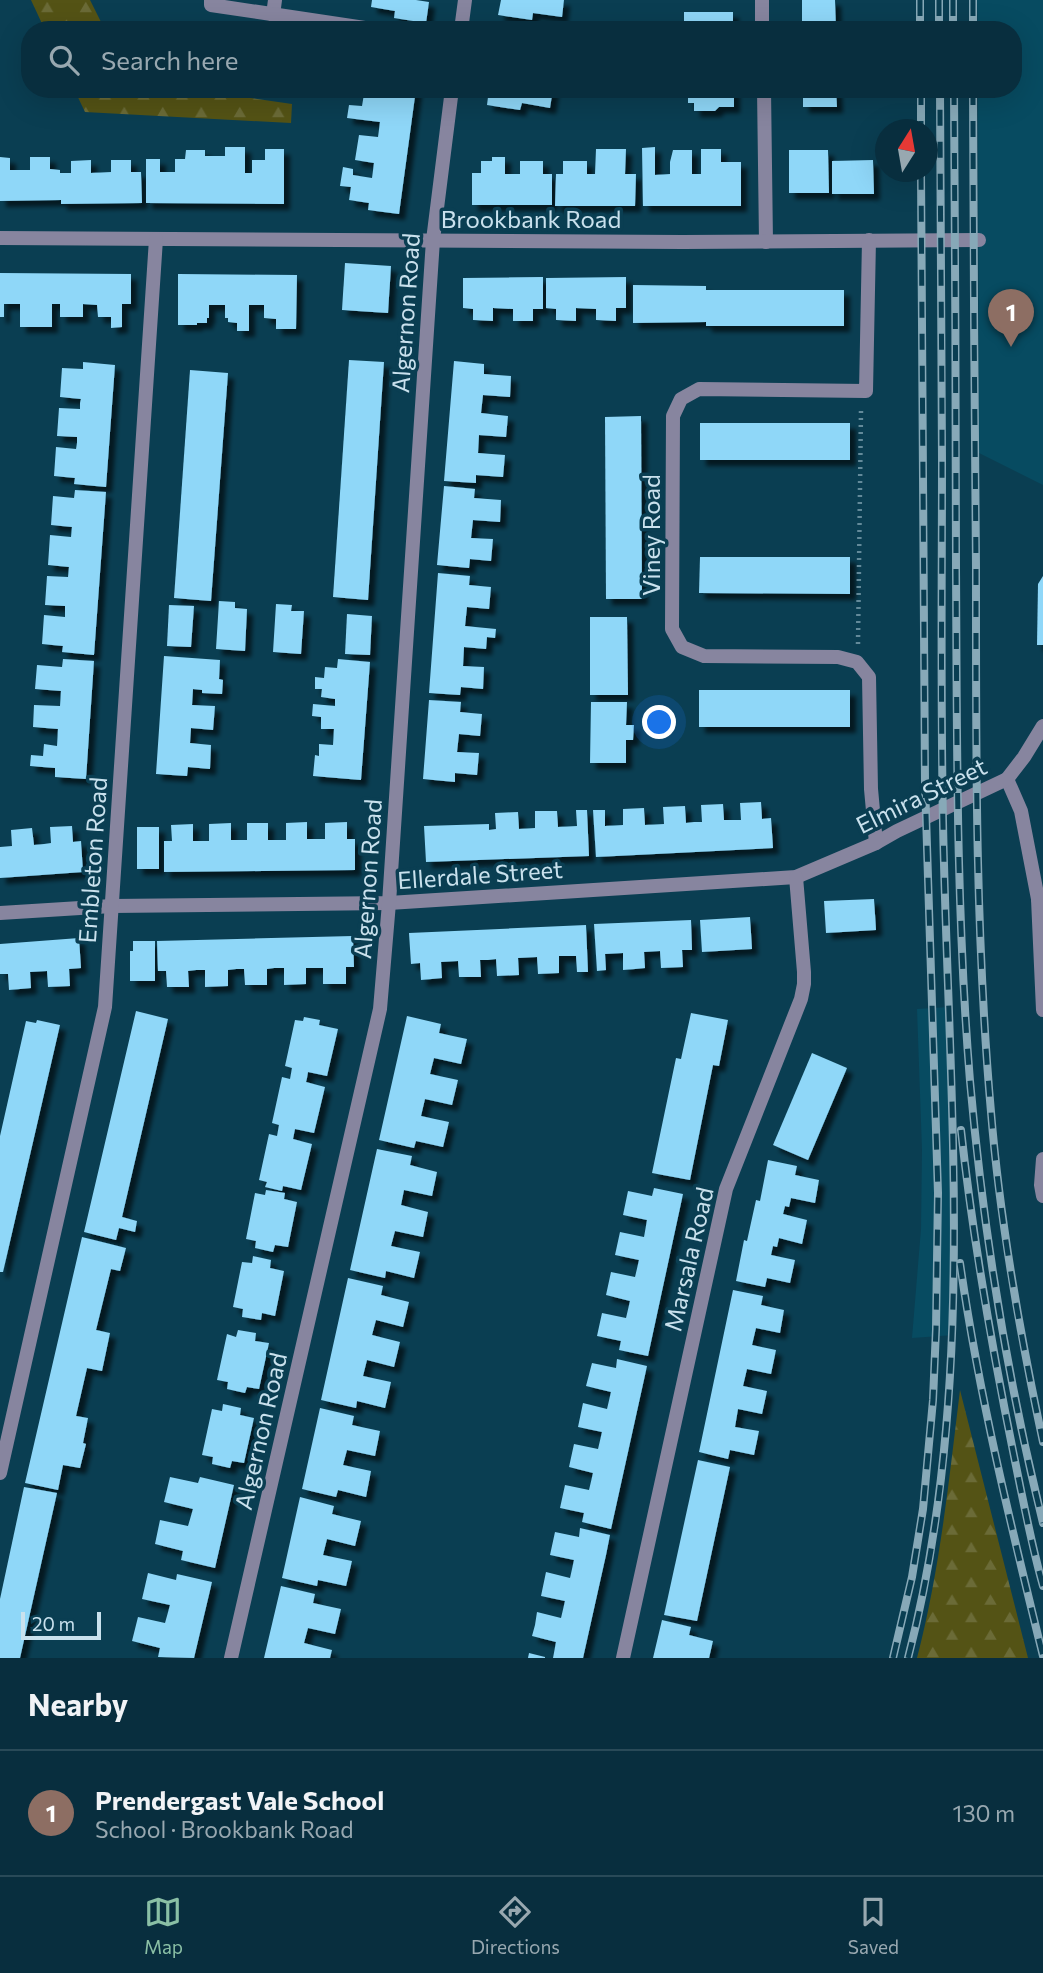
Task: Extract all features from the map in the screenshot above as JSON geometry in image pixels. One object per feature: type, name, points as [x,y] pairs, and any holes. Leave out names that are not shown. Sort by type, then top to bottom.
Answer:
[{"type":"street","points":[[211,0],[211,5],[274,7],[337,21]]},
{"type":"street","points":[[462,21],[465,0]]},
{"type":"street","points":[[762,0],[762,21]]},
{"type":"street","name":"Algernon Road","points":[[232,1658],[380,1009],[433,240],[452,98]]},
{"type":"street","points":[[764,98],[766,242]]},
{"type":"street","name":"Brookbank Road","points":[[0,238],[766,242],[979,240]]},
{"type":"street","name":"Embleton Road","points":[[0,1473],[105,1006],[156,239]]},
{"type":"street","points":[[861,391],[866,391],[869,240]]},
{"type":"street","name":"Viney Road","points":[[858,662],[838,657],[704,656],[682,647],[672,629],[673,416],[681,398],[699,389],[861,391]]},
{"type":"street","points":[[858,662],[869,677],[871,789],[876,843]]},
{"type":"street","name":"Elmira Street","points":[[796,877],[876,843],[1007,779],[1043,726]]},
{"type":"street","points":[[1007,779],[1021,811],[1041,904],[1043,1010]]},
{"type":"street","name":"Ellerdale Street","points":[[0,913],[112,905],[389,903],[796,877]]},
{"type":"street","name":"Marsala Road","points":[[623,1658],[726,1189],[801,999],[804,972],[796,877]]},
{"type":"street","points":[[1043,1159],[1043,1196]]},
{"type":"path","points":[[858,662],[861,391]]},
{"type":"shaded area","points":[[977,0],[1043,0],[1043,485],[979,453],[978,98],[1022,98],[1022,21],[978,21]]},
{"type":"shaded area","points":[[949,1007],[955,1106],[954,1335],[912,1338],[921,1229],[922,1150],[917,1009]]},
{"type":"green space","points":[[31,0],[90,0],[100,21],[41,21]]},
{"type":"green space","points":[[78,98],[251,98],[292,104],[291,123],[85,112]]},
{"type":"green space","points":[[960,1390],[1028,1658],[917,1658],[938,1558]]},
{"type":"building","points":[[372,0],[429,2],[426,21],[394,18],[395,11],[371,7]]},
{"type":"building","points":[[501,0],[564,0],[562,17],[533,13],[532,20],[498,15]]},
{"type":"building","points":[[802,0],[835,0],[836,21],[802,21]]},
{"type":"building","points":[[684,12],[733,12],[733,21],[684,21]]},
{"type":"building","points":[[363,98],[415,98],[399,214],[368,210],[369,203],[349,200],[351,187],[340,186],[343,167],[353,169],[353,175],[372,178],[374,163],[355,160],[359,135],[378,137],[380,122],[347,118],[349,105],[362,106]]},
{"type":"building","points":[[488,98],[552,98],[550,108],[522,103],[520,110],[487,105]]},
{"type":"building","points":[[688,98],[734,98],[734,107],[719,107],[715,111],[694,111],[694,103],[688,103]]},
{"type":"building","points":[[803,98],[836,98],[837,107],[803,107]]},
{"type":"building","points":[[225,147],[245,147],[245,173],[252,173],[252,160],[265,160],[265,149],[284,149],[284,204],[146,203],[146,159],[160,159],[160,172],[175,172],[175,159],[185,159],[186,150],[205,150],[205,156],[225,156]]},
{"type":"building","points":[[655,147],[655,175],[670,174],[673,150],[692,150],[692,174],[701,174],[701,149],[721,149],[721,162],[741,162],[741,206],[643,206],[642,148]]},
{"type":"building","points":[[596,149],[626,149],[625,174],[636,174],[635,206],[555,206],[556,174],[563,174],[563,161],[587,161],[587,174],[595,174]]},
{"type":"building","points":[[789,150],[828,150],[829,193],[789,193]]},
{"type":"building","points":[[0,157],[10,158],[10,170],[30,170],[30,157],[50,157],[50,169],[60,170],[60,173],[71,173],[71,161],[91,160],[91,173],[111,172],[111,160],[131,160],[131,172],[141,172],[142,203],[61,204],[61,200],[0,201]]},
{"type":"building","points":[[492,157],[505,157],[505,174],[520,174],[520,161],[543,161],[543,174],[552,174],[552,205],[472,205],[472,173],[481,173],[481,161],[492,161]]},
{"type":"building","points":[[873,160],[874,194],[832,194],[832,161]]},
{"type":"building","points":[[345,263],[391,266],[388,313],[342,310]]},
{"type":"building","points":[[0,273],[131,274],[131,304],[122,304],[122,327],[111,328],[111,317],[98,317],[97,305],[83,304],[83,317],[60,317],[60,304],[52,304],[52,327],[20,327],[20,304],[4,304],[4,317],[0,317]]},
{"type":"building","points":[[178,274],[297,275],[296,329],[276,329],[276,319],[264,318],[264,305],[249,305],[249,331],[237,331],[237,323],[228,322],[228,318],[225,318],[225,305],[209,305],[207,323],[178,325]]},
{"type":"building","points":[[543,277],[543,309],[533,309],[533,321],[513,321],[513,309],[493,308],[493,321],[473,320],[473,309],[463,308],[463,278]]},
{"type":"building","points":[[626,277],[626,308],[616,308],[616,321],[596,320],[596,309],[576,308],[576,321],[556,320],[556,309],[546,308],[546,278]]},
{"type":"building","points":[[633,285],[706,286],[706,290],[844,290],[844,326],[633,323]]},
{"type":"building","points":[[349,360],[384,362],[368,600],[333,597]]},
{"type":"building","points":[[454,361],[484,364],[484,374],[511,376],[510,397],[483,395],[481,413],[508,416],[506,437],[479,435],[478,453],[505,455],[503,477],[476,475],[476,483],[444,481]]},
{"type":"building","points":[[83,362],[115,365],[106,487],[74,484],[75,478],[54,476],[56,447],[76,449],[77,443],[77,437],[57,436],[59,408],[80,409],[81,399],[60,397],[62,368],[83,369]]},
{"type":"building","points":[[190,370],[228,373],[211,601],[174,598]]},
{"type":"building","points":[[641,416],[642,599],[606,599],[605,417]]},
{"type":"building","points":[[700,423],[850,423],[850,460],[700,460]]},
{"type":"building","points":[[444,486],[475,489],[474,498],[501,500],[500,522],[473,520],[471,538],[493,539],[491,561],[470,559],[469,568],[437,565]]},
{"type":"building","points":[[75,490],[106,492],[94,655],[62,652],[63,646],[42,644],[44,615],[65,617],[65,606],[45,605],[47,576],[68,577],[69,567],[48,565],[50,535],[71,537],[72,527],[51,525],[53,496],[74,498]]},
{"type":"building","points":[[700,557],[850,557],[850,594],[699,593]]},
{"type":"building","points":[[438,573],[470,576],[469,585],[491,587],[489,609],[467,607],[465,626],[496,629],[495,638],[487,637],[486,649],[464,647],[463,666],[484,667],[483,689],[461,687],[460,695],[429,693]]},
{"type":"building","points":[[1043,576],[1043,645],[1037,645],[1038,584]]},
{"type":"building","points":[[219,601],[235,602],[235,608],[247,609],[245,651],[216,649]]},
{"type":"building","points":[[276,604],[292,605],[291,611],[304,611],[301,654],[273,652]]},
{"type":"building","points":[[169,605],[194,606],[191,647],[167,646]]},
{"type":"building","points":[[347,614],[372,616],[370,655],[345,654]]},
{"type":"building","points":[[590,617],[627,617],[628,695],[590,695]]},
{"type":"building","points":[[164,656],[220,660],[219,679],[223,680],[222,694],[202,693],[202,690],[193,689],[192,705],[215,706],[213,730],[191,728],[190,743],[211,745],[210,769],[188,767],[187,776],[156,774]]},
{"type":"building","points":[[63,659],[94,661],[86,779],[55,777],[55,768],[30,766],[31,755],[43,756],[44,744],[57,746],[58,729],[33,727],[34,705],[60,706],[61,691],[35,689],[37,665],[62,667]]},
{"type":"building","points":[[338,659],[370,662],[361,780],[313,776],[315,755],[319,756],[319,744],[333,745],[334,729],[321,729],[321,717],[312,716],[313,704],[335,706],[335,699],[321,697],[322,689],[315,689],[315,677],[324,678],[325,667],[337,668]]},
{"type":"building","points":[[699,690],[850,690],[850,727],[699,727]]},
{"type":"building","points":[[429,700],[461,702],[460,712],[482,714],[480,736],[459,734],[457,752],[479,753],[477,775],[455,773],[455,782],[423,779]]},
{"type":"building","points":[[591,702],[627,702],[626,725],[634,725],[633,740],[626,740],[626,763],[590,763]]},
{"type":"building","points":[[761,802],[762,819],[771,818],[773,848],[596,857],[593,810],[605,810],[605,826],[623,825],[623,809],[644,808],[645,825],[664,824],[663,807],[685,806],[686,823],[702,822],[701,805],[723,804],[724,820],[741,820],[740,803]]},
{"type":"building","points":[[576,810],[587,810],[589,856],[426,862],[424,826],[489,824],[489,830],[496,829],[495,813],[518,812],[519,829],[535,828],[535,811],[557,811],[558,827],[577,826]]},
{"type":"building","points":[[307,822],[307,839],[325,839],[325,823],[347,822],[347,839],[355,839],[355,870],[164,872],[164,841],[172,841],[171,825],[193,824],[193,841],[209,841],[209,824],[231,823],[231,840],[247,840],[247,823],[268,823],[268,840],[286,840],[286,823]]},
{"type":"building","points":[[72,826],[73,842],[81,841],[83,872],[0,878],[0,847],[12,846],[11,830],[32,828],[34,845],[51,843],[50,827]]},
{"type":"building","points":[[137,827],[159,827],[159,869],[137,869]]},
{"type":"building","points":[[874,899],[876,930],[826,933],[824,901]]},
{"type":"building","points":[[750,917],[752,949],[702,952],[700,920]]},
{"type":"building","points":[[691,920],[692,950],[682,950],[683,967],[661,968],[660,951],[644,952],[645,968],[623,970],[623,953],[605,954],[606,970],[597,971],[594,924]]},
{"type":"building","points":[[586,925],[588,972],[577,972],[576,956],[559,956],[559,973],[538,974],[537,957],[518,958],[519,975],[497,976],[496,959],[480,960],[481,977],[459,977],[458,961],[441,962],[442,978],[421,980],[420,963],[411,964],[409,933]]},
{"type":"building","points":[[353,936],[354,967],[346,967],[346,984],[323,984],[323,968],[306,968],[306,984],[284,985],[284,968],[274,968],[267,969],[267,985],[245,985],[244,969],[236,969],[228,970],[228,986],[205,987],[205,970],[196,970],[188,971],[189,987],[167,987],[166,971],[158,971],[157,941]]},
{"type":"building","points":[[79,938],[81,968],[69,969],[70,986],[48,987],[47,971],[30,972],[31,988],[9,990],[8,974],[0,974],[0,944]]},
{"type":"building","points":[[133,941],[155,941],[155,981],[130,981],[130,951],[133,951]]},
{"type":"building","points":[[136,1011],[168,1019],[122,1217],[137,1221],[135,1232],[119,1228],[116,1240],[84,1232]]},
{"type":"building","points":[[691,1013],[728,1020],[719,1066],[713,1065],[690,1180],[652,1173],[676,1058],[681,1059]]},
{"type":"building","points":[[407,1016],[441,1024],[439,1033],[467,1039],[461,1064],[434,1058],[430,1074],[458,1080],[452,1105],[425,1099],[421,1116],[449,1122],[443,1147],[416,1141],[414,1148],[379,1140]]},
{"type":"building","points":[[304,1017],[320,1020],[319,1025],[338,1029],[327,1076],[308,1072],[306,1082],[325,1087],[314,1133],[295,1129],[293,1139],[312,1144],[301,1190],[283,1186],[282,1191],[265,1187],[267,1182],[259,1180],[269,1134],[277,1136],[279,1125],[272,1123],[282,1077],[290,1079],[292,1068],[285,1066],[295,1020],[303,1021]]},
{"type":"building","points":[[37,1020],[60,1025],[3,1272],[0,1272],[0,1136],[26,1021],[36,1023]]},
{"type":"building","points":[[812,1053],[847,1068],[808,1160],[773,1145]]},
{"type":"building","points":[[377,1149],[412,1156],[410,1165],[437,1172],[432,1196],[404,1190],[401,1205],[428,1212],[423,1237],[395,1231],[391,1246],[420,1252],[414,1278],[386,1271],[385,1278],[350,1270]]},
{"type":"building","points":[[768,1160],[797,1166],[795,1175],[819,1180],[815,1203],[791,1198],[789,1207],[785,1206],[783,1214],[807,1220],[802,1244],[779,1238],[777,1247],[773,1246],[771,1255],[795,1260],[790,1283],[767,1278],[765,1287],[736,1281],[756,1200],[760,1201]]},
{"type":"building","points":[[654,1188],[683,1194],[648,1356],[619,1350],[621,1341],[597,1336],[602,1313],[626,1318],[630,1301],[606,1295],[611,1272],[635,1277],[639,1260],[615,1255],[620,1232],[644,1237],[647,1220],[623,1215],[628,1191],[652,1196]]},
{"type":"building","points":[[266,1190],[285,1193],[284,1199],[297,1202],[288,1247],[275,1245],[273,1252],[255,1248],[256,1241],[246,1239],[255,1193],[265,1195]]},
{"type":"building","points":[[82,1237],[126,1248],[120,1271],[111,1269],[96,1330],[110,1333],[102,1371],[87,1368],[76,1416],[88,1418],[83,1443],[86,1444],[80,1468],[63,1465],[58,1490],[25,1483]]},
{"type":"building","points":[[253,1256],[271,1260],[270,1268],[284,1271],[275,1316],[262,1313],[261,1320],[242,1317],[243,1309],[233,1307],[242,1262],[252,1263]]},
{"type":"building","points":[[348,1278],[383,1286],[381,1295],[409,1302],[403,1327],[376,1320],[372,1335],[400,1342],[394,1367],[367,1360],[363,1376],[391,1382],[385,1408],[357,1401],[356,1408],[321,1400]]},
{"type":"building","points":[[733,1290],[763,1296],[761,1305],[784,1310],[780,1333],[756,1328],[752,1345],[776,1350],[771,1374],[747,1369],[743,1386],[767,1391],[762,1414],[738,1409],[735,1427],[759,1431],[754,1455],[730,1450],[728,1459],[699,1452]]},
{"type":"building","points":[[238,1330],[256,1333],[255,1341],[269,1343],[259,1389],[247,1387],[245,1393],[227,1389],[228,1382],[217,1380],[227,1334],[236,1337]]},
{"type":"building","points":[[617,1359],[647,1366],[611,1529],[582,1522],[584,1513],[560,1508],[565,1485],[589,1490],[593,1473],[569,1467],[574,1444],[598,1449],[602,1432],[578,1427],[583,1403],[607,1409],[611,1392],[586,1386],[592,1363],[616,1368]]},
{"type":"building","points":[[223,1404],[241,1408],[240,1415],[254,1418],[244,1463],[232,1461],[230,1468],[212,1464],[213,1457],[202,1455],[212,1409],[222,1411]]},
{"type":"building","points":[[320,1408],[354,1416],[352,1425],[380,1431],[375,1456],[347,1450],[343,1465],[371,1471],[366,1497],[338,1490],[336,1497],[302,1489]]},
{"type":"building","points":[[698,1460],[730,1467],[697,1621],[664,1615]]},
{"type":"building","points":[[170,1477],[198,1483],[200,1477],[234,1485],[215,1568],[181,1560],[183,1551],[155,1544],[160,1520],[188,1526],[193,1509],[164,1502]]},
{"type":"building","points":[[24,1487],[57,1493],[20,1658],[0,1658],[0,1599]]},
{"type":"building","points":[[300,1497],[334,1506],[332,1514],[361,1521],[355,1546],[327,1539],[323,1555],[352,1561],[346,1586],[318,1580],[317,1586],[282,1578]]},
{"type":"building","points":[[580,1528],[610,1535],[606,1555],[583,1658],[553,1658],[556,1642],[532,1636],[537,1612],[561,1618],[565,1601],[541,1596],[546,1572],[570,1578],[574,1560],[550,1555],[555,1532],[579,1537]]},
{"type":"building","points":[[148,1573],[176,1580],[177,1574],[212,1582],[194,1658],[158,1657],[160,1648],[132,1641],[138,1617],[165,1623],[170,1605],[142,1599]]},
{"type":"building","points":[[281,1586],[315,1594],[313,1603],[341,1609],[335,1634],[308,1628],[304,1643],[332,1650],[330,1658],[264,1658]]},
{"type":"building","points":[[662,1620],[691,1627],[689,1635],[713,1641],[709,1658],[653,1658]]},
{"type":"building","points":[[529,1653],[545,1657],[545,1658],[528,1658]]},
{"type":"railway","points":[[920,0],[920,21]]},
{"type":"railway","points":[[939,0],[939,21]]},
{"type":"railway","points":[[953,0],[953,21]]},
{"type":"railway","points":[[973,0],[973,21]]},
{"type":"railway","points":[[921,98],[921,119]]},
{"type":"railway","points":[[908,1658],[929,1561],[943,1462],[951,1363],[954,1263],[942,763],[940,98]]},
{"type":"railway","points":[[954,98],[957,760],[965,1017],[975,1137],[989,1248],[1018,1414],[1043,1523]]},
{"type":"railway","points":[[973,98],[977,772],[982,976],[991,1112],[1005,1237],[1043,1442]]},
{"type":"railway","points":[[893,1658],[912,1577],[923,1509],[933,1400],[936,1329],[938,1193],[925,783],[921,182]]},
{"type":"railway","points":[[961,1130],[991,1334],[1024,1505],[1043,1586]]},
{"type":"railway","points":[[960,1263],[986,1412],[1043,1656]]},
{"type":"place","name":"Prendergast Vale School","points":[[1011,347]]}]
